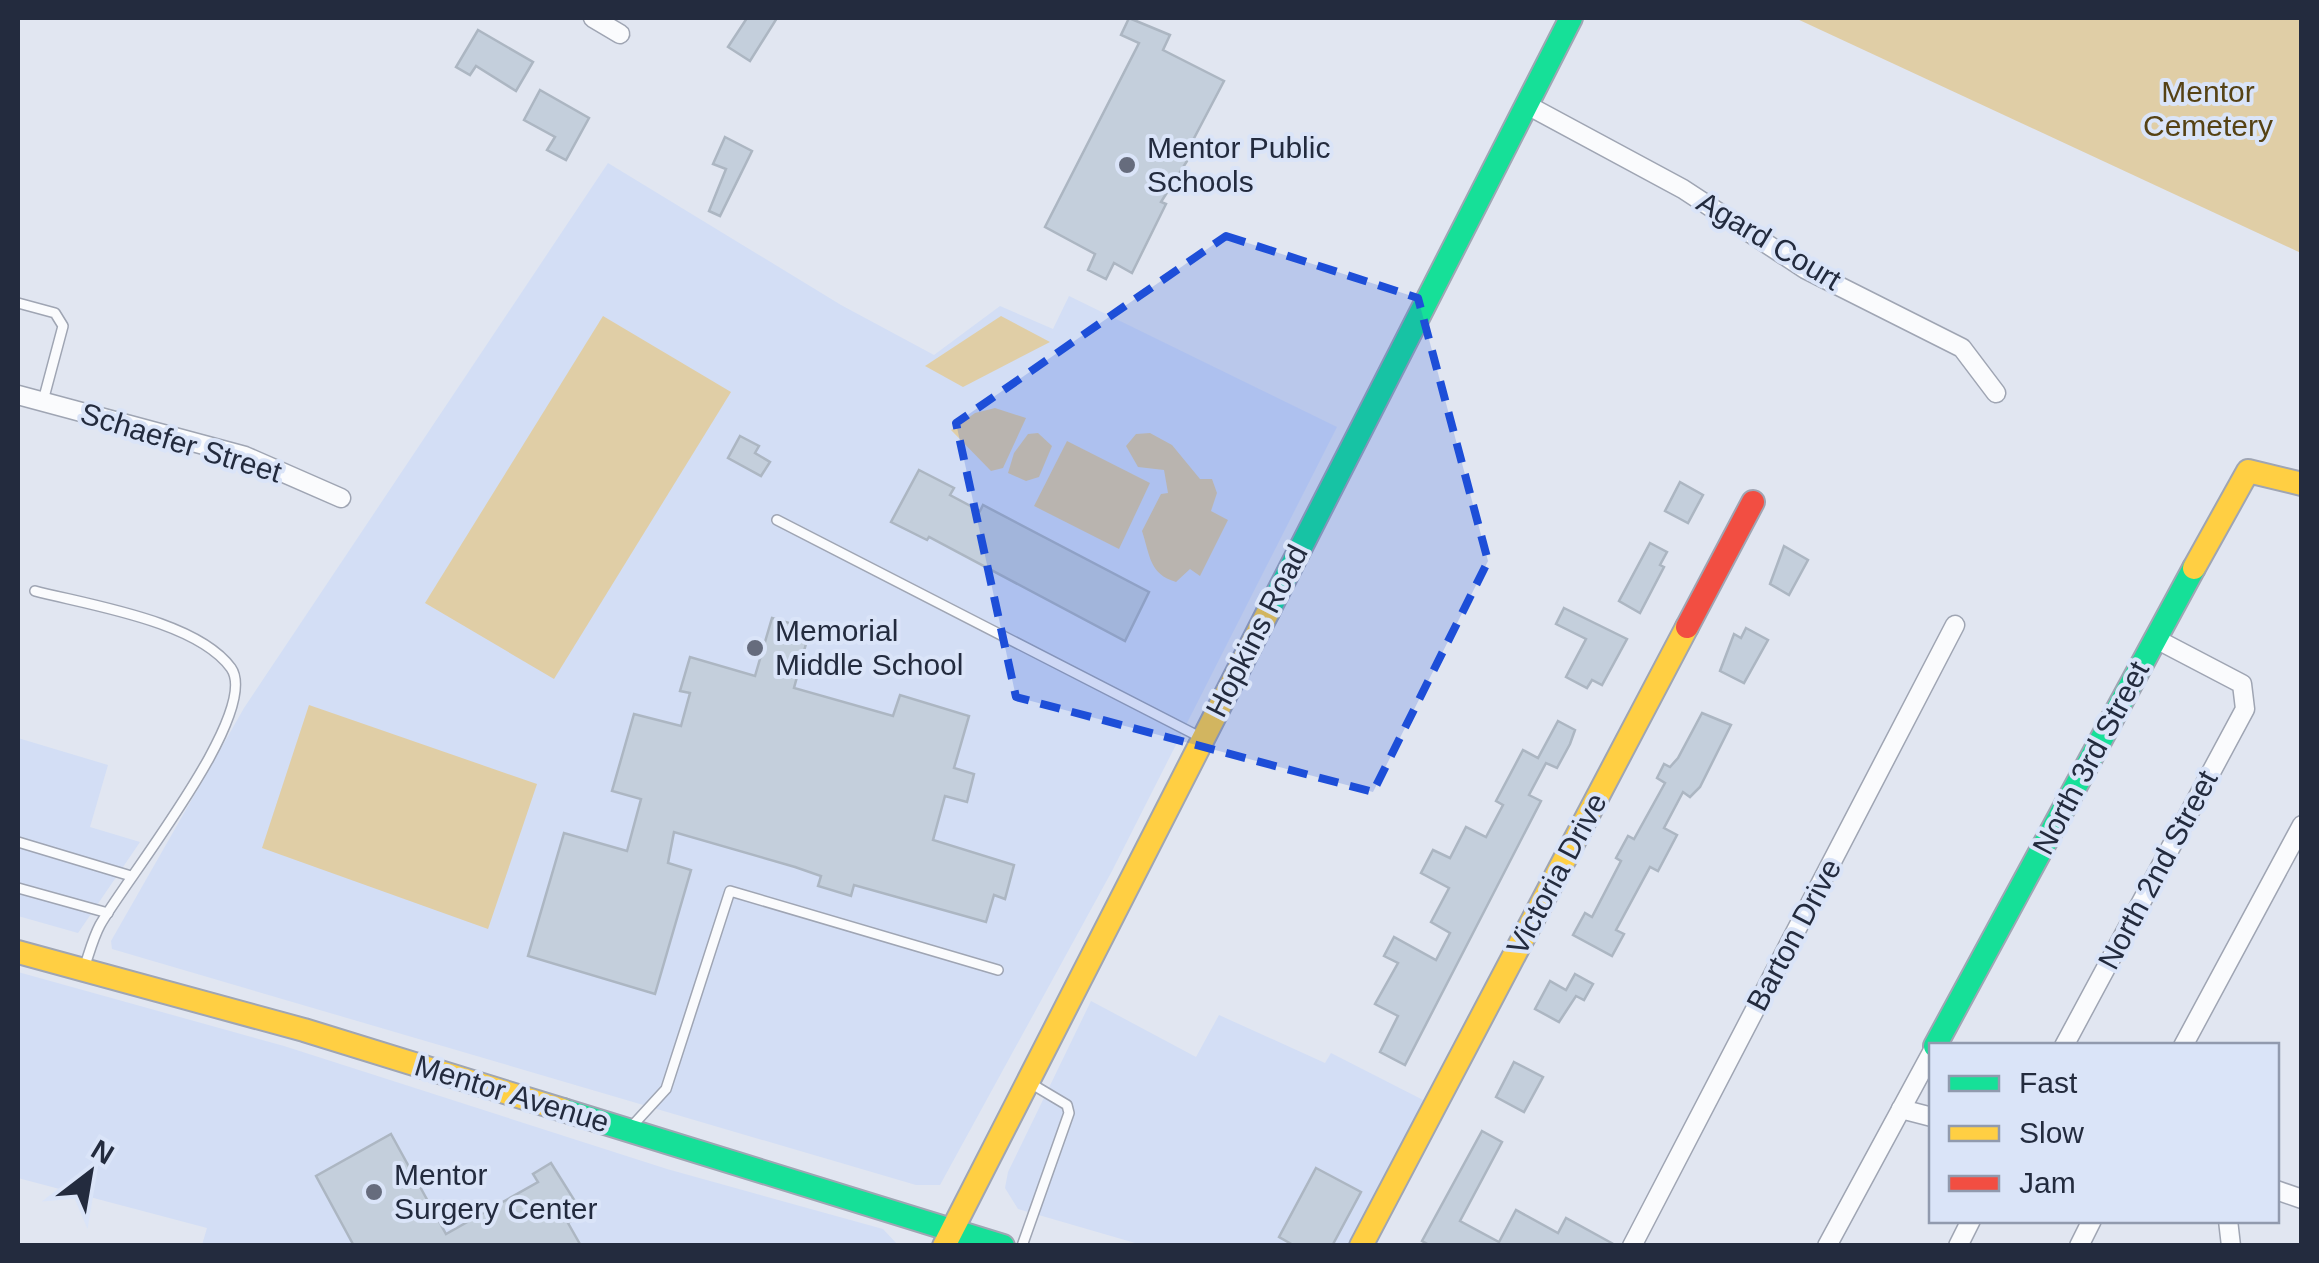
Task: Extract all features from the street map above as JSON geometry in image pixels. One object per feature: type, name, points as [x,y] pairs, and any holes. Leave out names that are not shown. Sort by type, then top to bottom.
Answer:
[{"type":"street","points":[[593,18],[620,34]]},
{"type":"street","name":"Hopkins Road","points":[[948,1238],[1571,18]]},
{"type":"street","name":"Agard Court","points":[[1527,105],[1684,190],[1805,268],[1962,348],[1996,393]]},
{"type":"street","name":"Schaefer Street","points":[[18,395],[245,456],[341,498]]},
{"type":"street","name":"North 3rd Street","points":[[1937,1043],[2248,471],[2302,484]]},
{"type":"street","name":"Victoria Drive","points":[[1361,1246],[1753,502]]},
{"type":"street","name":"Barton Drive","points":[[1632,1246],[1955,626]]},
{"type":"street","name":"North 2nd Street","points":[[2066,1043],[2245,709],[2242,684],[2156,639]]},
{"type":"street","points":[[2184,1043],[2302,825]]},
{"type":"street","name":"Mentor Avenue","points":[[18,952],[304,1030],[629,1130],[948,1238],[1003,1246]]},
{"type":"street","points":[[1828,1246],[1929,1058]]},
{"type":"street","points":[[1901,1109],[1929,1115]]},
{"type":"street","points":[[1958,1246],[1970,1223]]},
{"type":"street","points":[[2079,1246],[2090,1223]]},
{"type":"lane","points":[[18,303],[55,314],[64,326],[43,402]]},
{"type":"lane","points":[[777,520],[1203,738]]},
{"type":"lane","points":[[35,591],[146,619],[185,635],[214,651],[232,668],[238,683],[236,700],[219,742],[108,913],[83,970]]},
{"type":"lane","points":[[18,842],[131,876]]},
{"type":"lane","points":[[18,888],[108,913]]},
{"type":"lane","points":[[629,1130],[666,1089],[730,891],[998,970]]},
{"type":"lane","points":[[1022,1246],[1068,1113],[1066,1105],[1028,1082]]},
{"type":"highlighted area","points":[[1226,236],[1418,298],[1488,561],[1373,792],[1016,697],[956,423]]},
{"type":"shaded area","name":"Memorial Middle School","points":[[608,163],[841,305],[934,355],[1000,306],[1053,329],[1069,296],[1337,427],[1112,871],[940,1185],[916,1185],[112,949],[111,941],[244,708]]},
{"type":"shaded area","points":[[18,738],[108,765],[90,827],[140,842],[78,933],[18,916]]},
{"type":"shaded area","points":[[18,972],[284,1046],[667,1169],[883,1229],[898,1245],[202,1245],[207,1228],[18,1178]]},
{"type":"shaded area","points":[[1091,1001],[1196,1057],[1219,1015],[1325,1063],[1331,1053],[1427,1102],[1348,1245],[1142,1245],[1018,1209],[1005,1188],[1008,1172]]},
{"type":"green space","name":"Mentor Cemetery","points":[[1795,18],[2301,18],[2301,253]]},
{"type":"green space","points":[[603,316],[731,392],[554,679],[425,603]]},
{"type":"green space","points":[[1001,316],[1050,342],[963,387],[925,366]]},
{"type":"green space","points":[[995,408],[1026,418],[1003,468],[991,471],[951,430],[975,413]]},
{"type":"green space","points":[[1038,433],[1052,446],[1039,477],[1026,481],[1008,473],[1014,453],[1028,434]]},
{"type":"green space","points":[[1150,433],[1172,445],[1200,479],[1212,479],[1217,493],[1211,511],[1228,520],[1200,576],[1190,569],[1176,582],[1160,574],[1149,556],[1142,531],[1161,494],[1168,493],[1164,470],[1138,467],[1126,446],[1136,434]]},
{"type":"green space","points":[[1067,441],[1150,483],[1119,549],[1034,506]]},
{"type":"green space","points":[[309,705],[537,784],[488,929],[262,848]]},
{"type":"building","points":[[747,18],[777,18],[750,61],[728,47]]},
{"type":"building","points":[[1129,18],[1170,35],[1163,50],[1224,81],[1191,144],[1196,147],[1161,202],[1166,204],[1132,273],[1114,263],[1106,279],[1088,270],[1095,254],[1045,227],[1139,43],[1121,35]]},
{"type":"building","points":[[478,30],[533,62],[516,91],[476,66],[470,75],[456,67]]},
{"type":"building","points":[[540,90],[589,118],[566,160],[547,150],[555,137],[524,120]]},
{"type":"building","points":[[725,137],[752,151],[720,216],[709,211],[726,169],[713,164]]},
{"type":"building","points":[[740,436],[759,446],[755,453],[770,462],[761,476],[728,458]]},
{"type":"building","points":[[919,470],[954,488],[950,495],[980,511],[983,505],[1149,592],[1125,641],[929,537],[927,540],[891,522]]},
{"type":"building","points":[[1680,482],[1703,495],[1688,523],[1665,511]]},
{"type":"building","points":[[1650,543],[1667,552],[1660,565],[1664,567],[1640,613],[1619,601]]},
{"type":"building","points":[[1784,546],[1808,560],[1789,595],[1770,584]]},
{"type":"building","points":[[1564,608],[1627,639],[1602,685],[1592,680],[1587,688],[1566,677],[1586,639],[1556,624]]},
{"type":"building","points":[[772,618],[810,629],[794,688],[893,716],[900,695],[969,716],[954,768],[974,774],[967,802],[945,796],[933,840],[1014,865],[1005,899],[994,895],[986,922],[854,885],[851,896],[818,886],[821,876],[674,832],[668,863],[691,870],[655,994],[528,956],[564,833],[627,851],[641,799],[612,791],[634,714],[681,726],[690,693],[680,691],[690,657],[755,676]]},
{"type":"building","points":[[1746,628],[1768,640],[1744,683],[1720,671],[1734,634],[1741,638]]},
{"type":"building","points":[[1702,713],[1731,725],[1700,787],[1690,797],[1683,792],[1664,828],[1677,835],[1658,871],[1650,867],[1616,930],[1624,934],[1612,956],[1573,935],[1585,913],[1592,917],[1621,861],[1616,858],[1628,836],[1634,839],[1665,783],[1657,778],[1664,764],[1670,767],[1678,758]]},
{"type":"building","points":[[1558,721],[1575,730],[1570,744],[1557,768],[1546,763],[1529,795],[1541,801],[1405,1065],[1380,1052],[1398,1016],[1375,1004],[1398,963],[1384,956],[1394,937],[1436,960],[1450,933],[1431,922],[1449,888],[1421,873],[1433,850],[1450,858],[1466,827],[1486,837],[1503,805],[1496,801],[1523,750],[1538,758]]},
{"type":"building","points":[[1575,974],[1593,984],[1584,1000],[1576,996],[1559,1022],[1535,1009],[1550,981],[1566,990]]},
{"type":"building","points":[[1514,1062],[1543,1077],[1524,1112],[1496,1097]]},
{"type":"building","points":[[1482,1131],[1502,1142],[1460,1221],[1499,1242],[1516,1210],[1558,1233],[1566,1218],[1617,1246],[1431,1246],[1422,1241]]},
{"type":"building","name":"Mentor Surgery Center","points":[[391,1134],[446,1234],[538,1182],[533,1174],[551,1163],[583,1214],[568,1223],[581,1246],[354,1246],[316,1176]]},
{"type":"building","points":[[1316,1168],[1361,1192],[1332,1246],[1295,1246],[1279,1237]]},
{"type":"traffic: fast","points":[[1268,612],[1571,18]]},
{"type":"traffic: fast","points":[[1937,1043],[2194,568]]},
{"type":"traffic: fast","points":[[563,1110],[1003,1246]]},
{"type":"traffic: slow","points":[[2194,568],[2248,471],[2302,484]]},
{"type":"traffic: slow","points":[[944,1246],[1268,612]]},
{"type":"traffic: slow","points":[[1361,1246],[1687,627]]},
{"type":"traffic: slow","points":[[18,952],[304,1030],[563,1110]]},
{"type":"traffic: jam","points":[[1687,627],[1753,502]]},
{"type":"place","name":"Mentor Public Schools","points":[[1127,165]]},
{"type":"place","name":"Memorial Middle School","points":[[755,648]]},
{"type":"place","name":"Mentor Surgery Center","points":[[374,1192]]}]
